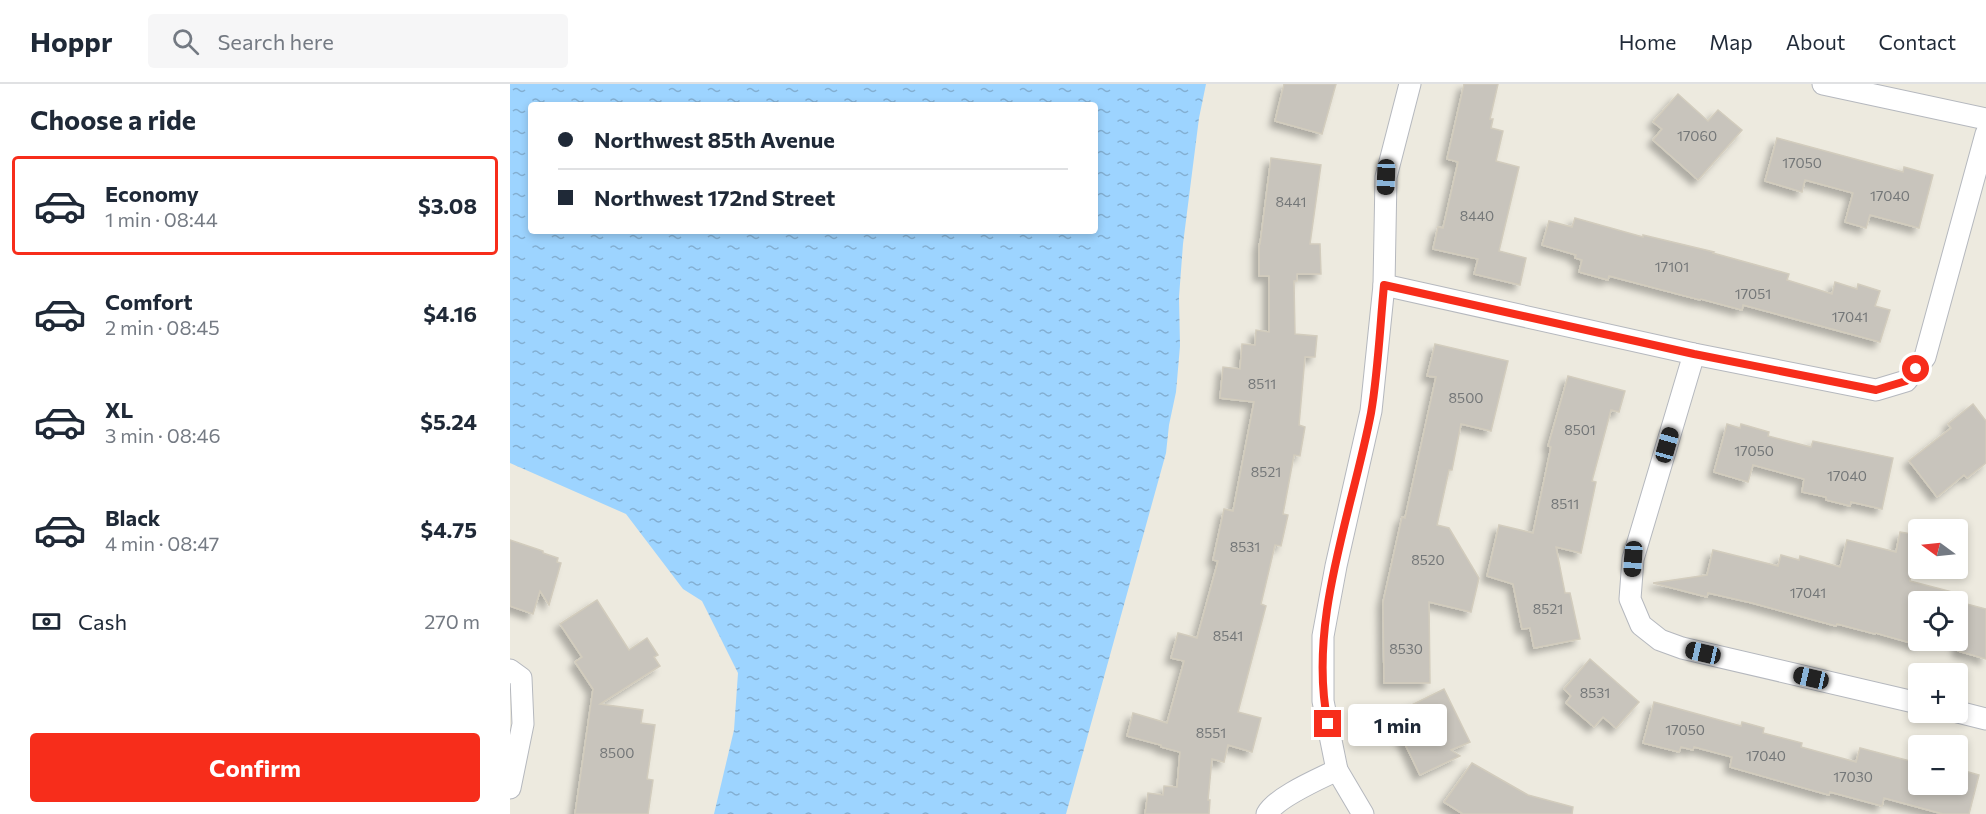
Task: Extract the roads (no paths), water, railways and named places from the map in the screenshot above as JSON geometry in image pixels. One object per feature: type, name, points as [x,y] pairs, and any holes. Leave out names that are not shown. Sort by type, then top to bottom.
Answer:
[{"type":"street","points":[[1363,814],[1337,770],[1323,701],[1323,636],[1336,566],[1371,411],[1384,285],[1386,177],[1410,84]]},
{"type":"street","points":[[1823,84],[1986,119]]},
{"type":"street","points":[[1384,285],[1694,354],[1876,390],[1906,381],[1925,357],[1986,134]]},
{"type":"street","points":[[1694,354],[1633,559],[1630,598],[1641,625],[1660,640],[1682,648],[1908,701]]},
{"type":"street","points":[[510,670],[521,678],[523,724],[510,788]]},
{"type":"street","points":[[1968,714],[1986,718]]},
{"type":"street","points":[[1267,814],[1270,808],[1281,799],[1337,770]]},
{"type":"water","points":[[510,84],[1206,84],[1199,118],[1183,244],[1179,297],[1180,346],[1176,392],[1166,453],[1066,814],[714,814],[734,730],[738,673],[702,601],[683,589],[626,514],[510,463]]}]
